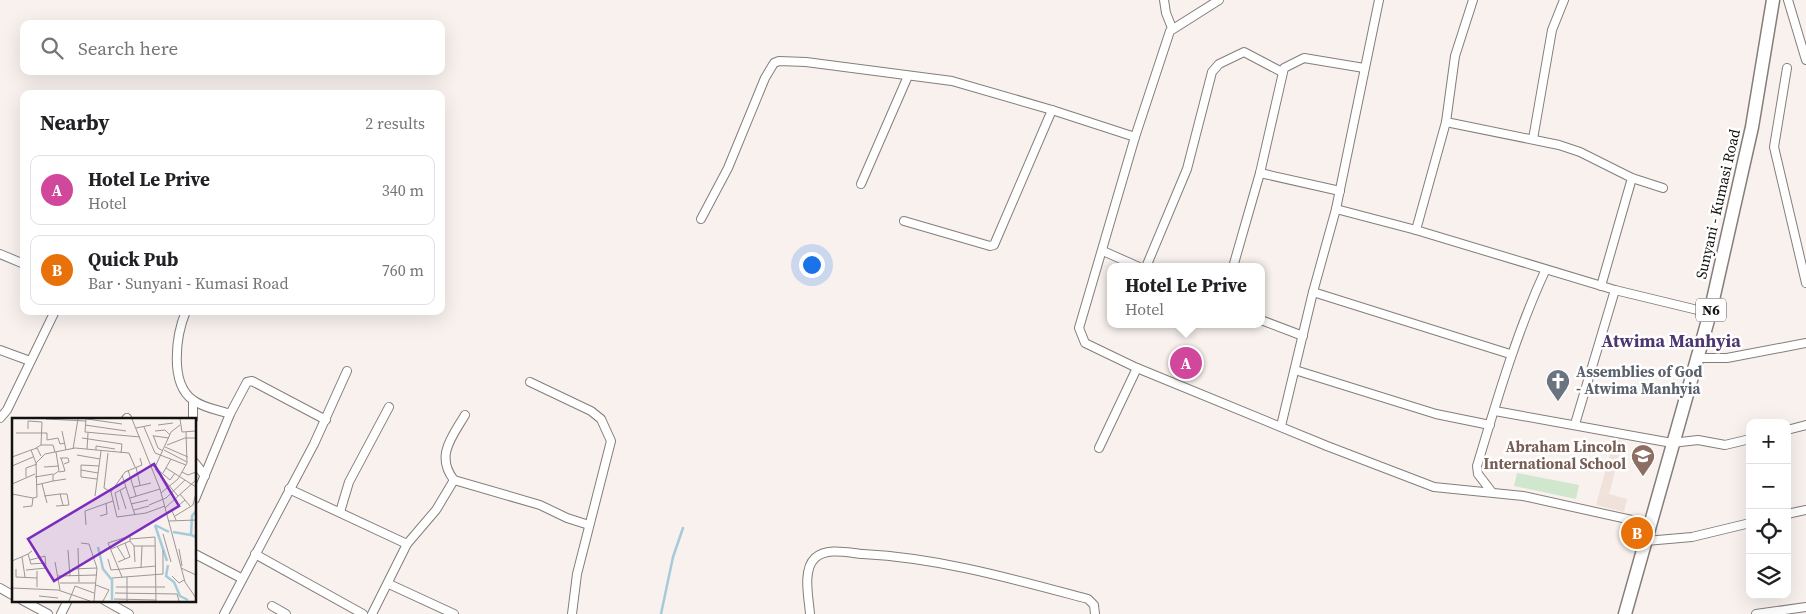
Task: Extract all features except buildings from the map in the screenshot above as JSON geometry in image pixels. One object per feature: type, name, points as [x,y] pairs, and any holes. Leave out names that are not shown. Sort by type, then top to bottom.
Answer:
[{"type":"main road","name":"Sunyani - Kumasi Road","points":[[1625,614],[1710,313],[1752,127],[1773,0]]},
{"type":"street","points":[[1164,0],[1166,13],[1172,28],[1135,138],[1079,328],[1085,342],[1095,349],[1136,368],[1282,426],[1336,450],[1434,487],[1490,491],[1650,524]]},
{"type":"street","points":[[1172,28],[1219,0]]},
{"type":"street","points":[[1282,426],[1313,292],[1336,209],[1379,0]]},
{"type":"street","points":[[1416,230],[1446,122],[1454,56],[1473,0]]},
{"type":"street","points":[[1533,139],[1552,30],[1564,0]]},
{"type":"street","points":[[1788,0],[1803,39],[1806,60]]},
{"type":"street","points":[[1148,263],[1193,154],[1212,72],[1219,64],[1244,52],[1282,72]]},
{"type":"street","points":[[1235,263],[1260,173],[1282,72],[1290,64],[1304,58],[1364,68]]},
{"type":"street","points":[[701,219],[728,168],[765,78],[774,63],[785,60],[952,81],[1052,110],[1135,138]]},
{"type":"street","points":[[1786,68],[1774,147],[1806,283]]},
{"type":"street","points":[[861,184],[908,76]]},
{"type":"street","points":[[904,221],[990,246],[994,245],[1052,110]]},
{"type":"street","points":[[1446,122],[1533,139],[1580,152],[1632,178],[1663,188]]},
{"type":"street","points":[[1260,173],[1340,191]]},
{"type":"street","points":[[1601,286],[1632,178]]},
{"type":"street","points":[[1336,209],[1416,230],[1546,271],[1710,313]]},
{"type":"street","points":[[1103,251],[1130,263]]},
{"type":"street","points":[[0,254],[20,262]]},
{"type":"street","points":[[1490,491],[1478,474],[1477,466],[1495,411],[1510,354],[1527,310],[1546,271]]},
{"type":"street","points":[[1575,424],[1616,290]]},
{"type":"street","points":[[1313,292],[1510,354]]},
{"type":"street","points":[[0,418],[7,410],[52,315]]},
{"type":"street","points":[[185,315],[177,344],[178,370],[181,382],[187,395],[193,401],[230,414]]},
{"type":"street","points":[[1265,322],[1303,336]]},
{"type":"street","points":[[1697,358],[1727,358],[1806,343]]},
{"type":"street","points":[[0,350],[30,361]]},
{"type":"street","points":[[1099,448],[1136,368]]},
{"type":"street","points":[[1295,370],[1436,414],[1490,425]]},
{"type":"street","points":[[224,614],[241,578],[326,420],[348,371]]},
{"type":"street","points":[[196,497],[244,385],[252,381],[326,420]]},
{"type":"street","points":[[530,382],[591,411],[601,419],[607,428],[611,441],[577,574],[572,614]]},
{"type":"street","points":[[193,401],[193,418]]},
{"type":"street","points":[[340,512],[349,482],[389,407]]},
{"type":"street","points":[[1495,411],[1672,443],[1698,440],[1725,445],[1746,440]]},
{"type":"street","points":[[465,415],[449,442],[444,459],[446,471],[454,480],[540,505],[567,518],[589,525]]},
{"type":"street","points":[[1791,429],[1806,425]]},
{"type":"street","points":[[196,464],[205,476]]},
{"type":"street","points":[[372,614],[389,584],[407,544],[432,515],[454,480]]},
{"type":"street","points":[[290,489],[407,544]]},
{"type":"street","points":[[1791,513],[1806,510]]},
{"type":"street","points":[[1646,541],[1692,536],[1746,524]]},
{"type":"street","points":[[810,614],[808,577],[811,565],[815,558],[830,552],[905,556],[974,568],[1088,599],[1094,605],[1095,614]]},
{"type":"street","points":[[255,554],[363,614]]},
{"type":"street","points":[[196,555],[241,578]]},
{"type":"street","points":[[389,584],[454,614]]},
{"type":"street","points":[[0,588],[12,595]]},
{"type":"street","points":[[26,602],[48,614]]},
{"type":"street","points":[[61,614],[67,602]]},
{"type":"street","points":[[108,602],[129,614]]},
{"type":"street","points":[[272,606],[286,614]]},
{"type":"street","points":[[1756,614],[1806,607]]},
{"type":"shaded area","points":[[1614,439],[1623,441],[1609,494],[1627,499],[1624,512],[1596,505]]},
{"type":"green space","points":[[1517,473],[1579,485],[1576,499],[1514,486]]},
{"type":"waterway","points":[[661,614],[673,557],[683,528]]},
{"type":"place","name":"Hotel Le Prive","points":[[1186,363]]},
{"type":"place","name":"Assemblies of God - Atwima Manhyia","points":[[1558,402]]},
{"type":"place","name":"Abraham Lincoln International School","points":[[1643,477]]},
{"type":"place","name":"Quick Pub","points":[[1637,533]]},
{"type":"district","name":"Atwima Manhyia","points":[[1671,341]]}]
